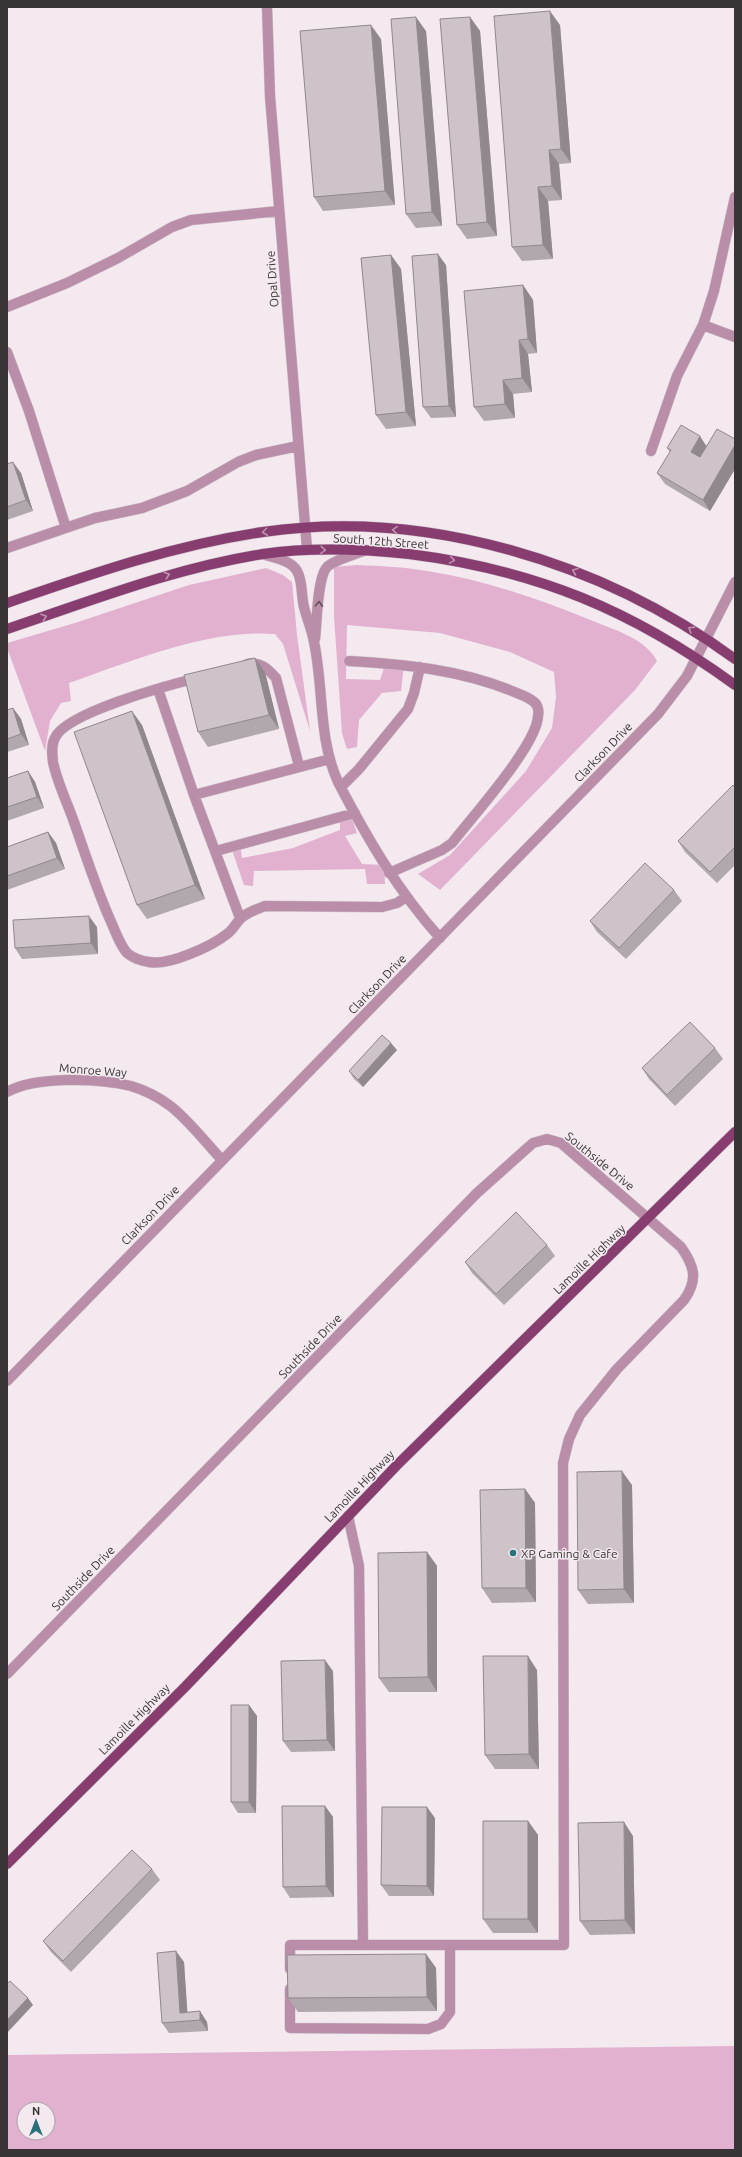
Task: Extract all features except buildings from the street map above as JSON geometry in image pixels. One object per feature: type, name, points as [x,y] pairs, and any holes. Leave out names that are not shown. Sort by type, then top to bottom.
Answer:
[{"type":"main road","name":"South 12th Street","points":[[7,603],[148,556],[220,539],[305,527],[402,530],[447,536],[511,550],[558,564],[607,584],[651,606],[706,639],[735,659]]},
{"type":"main road","name":"South 12th Street","points":[[7,629],[171,574],[262,554],[308,550],[366,550],[476,564],[521,575],[553,586],[620,614],[697,658],[735,685]]},
{"type":"main road","name":"Lamoille Highway","points":[[7,1864],[185,1687],[397,1465],[735,1132]]},
{"type":"street","name":"Opal Drive","points":[[267,7],[270,96],[298,446],[308,550]]},
{"type":"street","points":[[651,451],[677,376],[703,325],[714,291],[735,197]]},
{"type":"street","points":[[7,307],[67,283],[118,258],[172,226],[191,220],[279,211]]},
{"type":"street","points":[[703,325],[735,337]]},
{"type":"street","points":[[7,352],[29,411],[66,528]]},
{"type":"street","points":[[7,548],[96,518],[142,508],[187,491],[238,462],[256,455],[298,446]]},
{"type":"street","points":[[314,643],[320,583],[324,571],[330,565],[366,550]]},
{"type":"street","points":[[262,554],[284,560],[297,570],[303,606],[314,643],[322,716],[330,759],[340,787],[389,873],[406,897],[440,938]]},
{"type":"street","name":"Clarkson Drive","points":[[7,1381],[658,714],[687,676],[735,582]]},
{"type":"street","points":[[349,661],[399,663],[446,672],[500,686],[521,694],[534,702],[538,708],[538,717],[527,745],[452,843],[442,850],[389,873]]},
{"type":"street","points":[[239,666],[253,663],[267,667],[276,678],[299,766]]},
{"type":"street","points":[[340,787],[359,769],[408,709],[414,693],[420,667]]},
{"type":"street","points":[[211,674],[158,689],[89,713],[63,727],[55,737],[52,748],[57,775],[102,902],[119,942],[127,953],[137,959],[150,963],[161,963],[209,946],[229,933],[240,918],[251,911],[265,906],[382,907],[397,903],[406,897]]},
{"type":"street","points":[[158,689],[194,795],[240,918]]},
{"type":"street","points":[[194,795],[330,759]]},
{"type":"street","points":[[216,851],[355,813]]},
{"type":"street","name":"Monroe Way","points":[[7,1092],[14,1088],[47,1080],[95,1082],[130,1086],[148,1092],[170,1105],[222,1160]]},
{"type":"street","name":"Southside Drive","points":[[7,1674],[477,1193],[533,1143],[547,1139],[561,1144],[681,1247],[690,1260],[694,1273],[693,1288],[684,1300],[617,1369],[580,1416],[569,1439],[563,1463],[564,1945],[450,1945]]},
{"type":"street","points":[[348,1516],[359,1566],[363,1945]]},
{"type":"street","points":[[290,1945],[450,1945],[450,2012],[441,2024],[428,2029],[290,2028],[290,1945]]},
{"type":"shaded area","points":[[357,565],[427,571],[512,591],[573,613],[629,636],[638,641],[652,653],[657,661],[635,690],[440,890],[418,874],[450,855],[526,771],[552,728],[556,697],[554,672],[510,652],[440,633],[347,625],[346,679],[380,680],[384,668],[404,665],[401,691],[382,693],[359,720],[357,747],[347,749],[342,733],[334,616],[334,567]]},
{"type":"shaded area","points":[[266,568],[283,575],[292,582],[297,635],[310,731],[283,644],[275,634],[249,634],[223,636],[170,648],[69,683],[71,701],[61,703],[50,721],[45,751],[7,648],[7,643],[75,623],[189,585]]},
{"type":"shaded area","points":[[352,819],[357,833],[345,836],[362,864],[384,865],[385,884],[367,884],[365,869],[254,871],[253,886],[244,885],[231,847],[240,844],[242,858],[293,848],[340,830],[340,820]]},
{"type":"shaded area","points":[[735,2046],[735,2150],[7,2150],[7,2055]]},
{"type":"place","name":"XP Gaming & Cafe","points":[[513,1553]]}]
